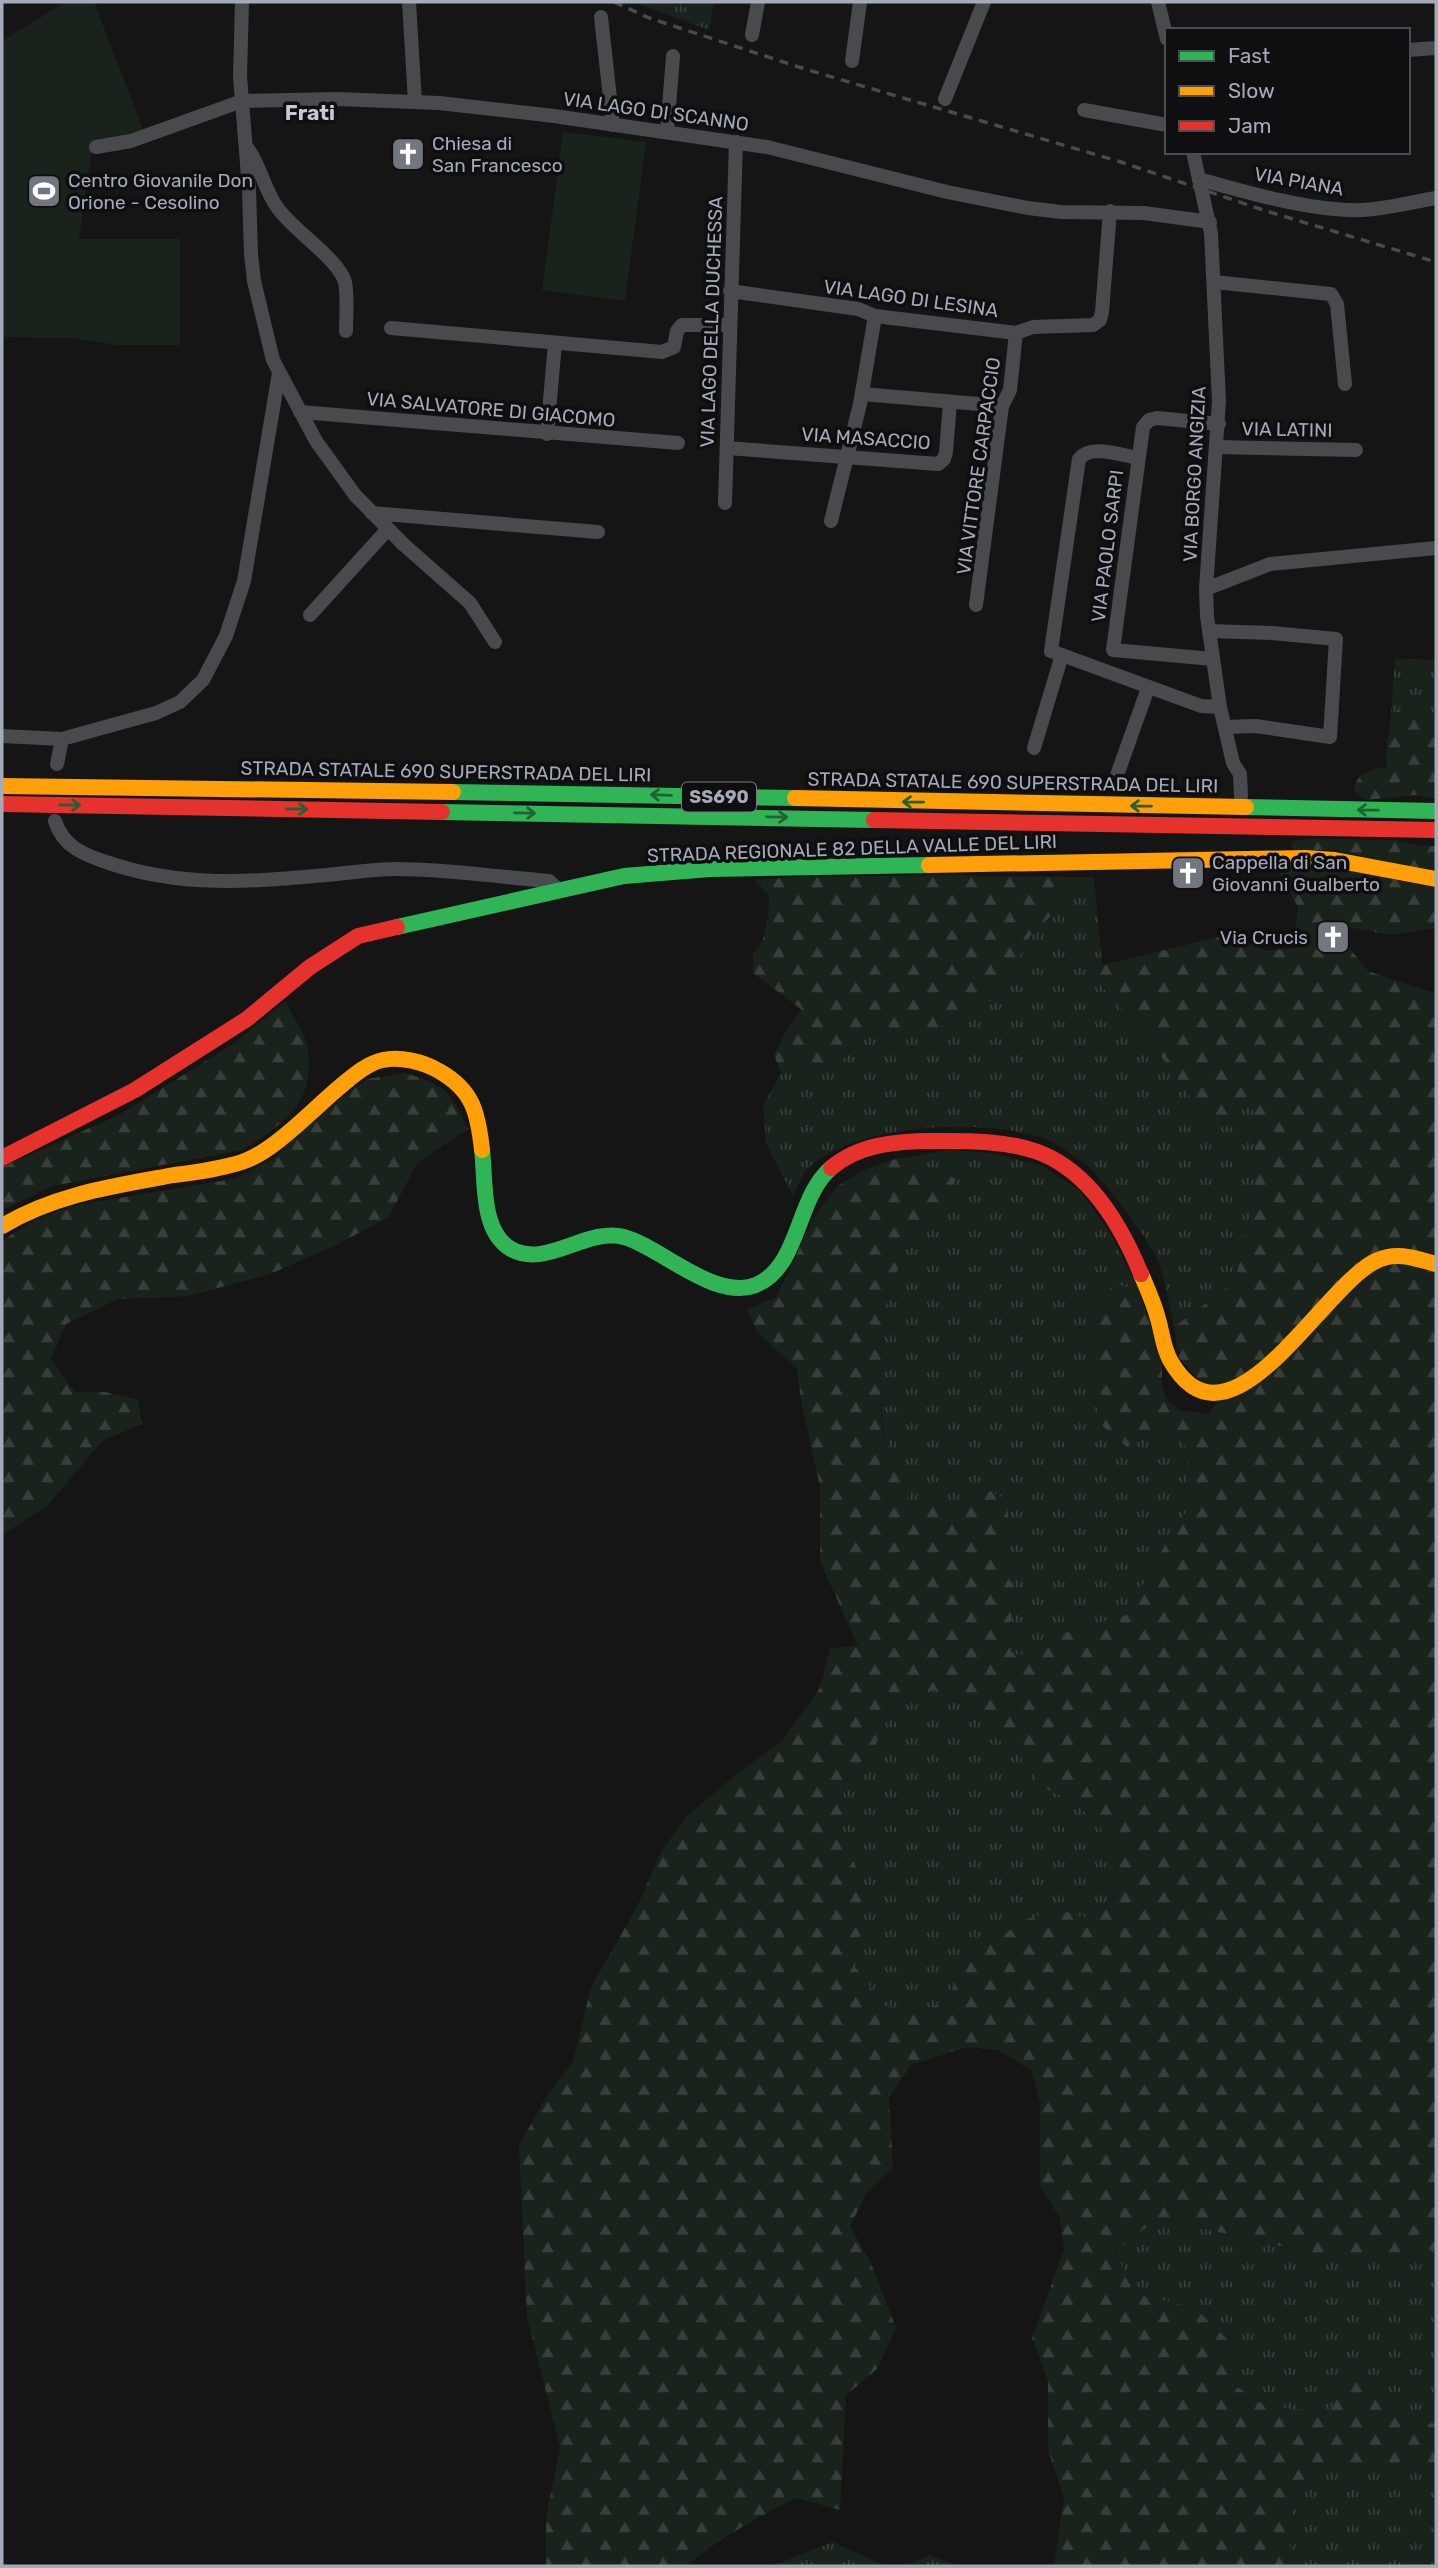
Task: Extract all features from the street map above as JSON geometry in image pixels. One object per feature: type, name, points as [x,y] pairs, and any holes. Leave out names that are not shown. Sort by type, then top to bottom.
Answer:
[{"type":"main road","name":"STRADA STATALE 690 SUPERSTRADA DEL LIRI","points":[[2,786],[625,794],[1436,811]]},
{"type":"main road","name":"STRADA STATALE 690 SUPERSTRADA DEL LIRI","points":[[2,804],[1436,830]]},
{"type":"main road","name":"STRADA REGIONALE 82 DELLA VALLE DEL LIRI","points":[[2,1158],[135,1090],[247,1019],[310,967],[358,936],[624,876],[710,869],[1262,858],[1335,860],[1436,878]]},
{"type":"main road","points":[[2,1226],[47,1202],[83,1192],[215,1169],[248,1160],[268,1149],[352,1077],[380,1059],[410,1060],[440,1069],[462,1086],[475,1109],[484,1161],[488,1216],[499,1238],[511,1250],[534,1253],[599,1236],[619,1236],[651,1246],[710,1282],[733,1288],[755,1286],[773,1275],[783,1261],[809,1194],[825,1172],[839,1161],[867,1148],[898,1141],[957,1141],[1010,1144],[1040,1153],[1057,1161],[1074,1175],[1121,1231],[1142,1273],[1170,1360],[1200,1391],[1212,1394],[1233,1392],[1246,1383],[1288,1346],[1345,1286],[1376,1261],[1393,1256],[1436,1264]]},
{"type":"street","points":[[242,2],[242,101],[252,270],[268,347],[279,373],[321,448],[372,513],[470,603],[495,642]]},
{"type":"street","points":[[409,2],[415,102]]},
{"type":"street","points":[[752,35],[758,2]]},
{"type":"street","points":[[852,61],[860,2]]},
{"type":"street","points":[[945,99],[984,2]]},
{"type":"street","points":[[1158,2],[1165,31]]},
{"type":"street","points":[[601,17],[613,125]]},
{"type":"street","points":[[1410,50],[1436,47]]},
{"type":"street","points":[[667,132],[673,56]]},
{"type":"street","name":"VIA LAGO DI SCANNO","points":[[96,147],[131,141],[242,101],[312,98],[415,102],[484,107],[736,142],[802,154],[947,192],[1020,207],[1061,212],[1153,214],[1210,222]]},
{"type":"street","points":[[1084,110],[1165,125]]},
{"type":"street","name":"VIA LAGO DELLA DUCHESSA","points":[[725,503],[736,142]]},
{"type":"street","points":[[246,146],[256,161],[272,201],[282,215],[343,277],[346,289],[346,331]]},
{"type":"street","name":"VIA BORGO ANGIZIA","points":[[1193,154],[1210,222],[1219,424],[1206,589],[1209,631],[1220,707],[1233,763],[1240,774],[1241,796]]},
{"type":"street","name":"VIA PIANA","points":[[1199,179],[1251,193],[1340,209],[1387,207],[1436,198]]},
{"type":"street","name":"VIA LAGO DI LESINA","points":[[730,291],[858,309],[875,316],[1016,332],[1029,328],[1093,326],[1102,313],[1110,211]]},
{"type":"street","points":[[1214,282],[1331,294],[1337,304],[1345,384]]},
{"type":"street","points":[[831,521],[862,394],[875,316]]},
{"type":"street","points":[[391,328],[666,352],[674,347],[678,329],[682,325],[729,325]]},
{"type":"street","name":"VIA VITTORE CARPACCIO","points":[[976,605],[1002,406],[1010,390],[1016,332]]},
{"type":"street","points":[[547,434],[555,343]]},
{"type":"street","points":[[2,736],[62,739],[167,709],[190,694],[211,668],[229,629],[244,581],[279,373]]},
{"type":"street","points":[[862,394],[1002,406]]},
{"type":"street","name":"VIA MASACCIO","points":[[727,448],[932,464],[941,462],[946,453],[950,402]]},
{"type":"street","name":"VIA SALVATORE DI GIACOMO","points":[[300,412],[678,443]]},
{"type":"street","name":"VIA PAOLO SARPI","points":[[1213,659],[1113,650],[1143,427],[1153,418],[1219,424]]},
{"type":"street","name":"VIA LATINI","points":[[1218,447],[1356,450]]},
{"type":"street","points":[[1138,458],[1092,452],[1083,454],[1079,459],[1051,651],[1201,706],[1220,707]]},
{"type":"street","points":[[372,513],[598,532]]},
{"type":"street","points":[[310,615],[388,529]]},
{"type":"street","points":[[1206,589],[1270,564],[1436,548]]},
{"type":"street","points":[[1209,631],[1336,639],[1330,737],[1266,727],[1225,727]]},
{"type":"street","points":[[1034,747],[1062,655]]},
{"type":"street","points":[[1116,778],[1148,688]]},
{"type":"street","points":[[57,764],[62,739]]},
{"type":"street","points":[[55,821],[58,832],[69,845],[90,857],[137,871],[198,881],[256,882],[392,869],[549,881],[559,890]]},
{"type":"green space","name":"Centro Giovanile Don Orione - Cesolino","points":[[66,2],[94,2],[144,132],[93,143],[79,239],[180,239],[180,345],[116,345],[74,338],[2,337],[2,41]]},
{"type":"green space","points":[[634,2],[714,2],[709,30]]},
{"type":"green space","points":[[563,132],[646,142],[625,301],[542,290]]},
{"type":"green space","points":[[1395,659],[1436,660],[1436,729],[1415,712],[1395,711],[1389,739]]},
{"type":"green space","points":[[1399,708],[1415,712],[1436,729],[1436,799],[1417,795],[1365,800],[1354,791],[1361,776],[1370,770],[1387,767],[1388,736],[1392,719]]},
{"type":"green space","points":[[1395,840],[1421,846],[1436,846],[1436,873],[1336,850],[1294,850],[1291,846],[1294,841]]},
{"type":"green space","points":[[1273,862],[1325,865],[1436,888],[1436,928],[1390,935],[1348,927],[1343,940],[1368,971],[1436,994],[1436,2249],[1354,2263],[1158,2218],[1115,2252],[1135,2294],[1195,2308],[1232,2344],[1236,2386],[1268,2408],[1331,2411],[1342,2384],[1366,2379],[1400,2420],[1436,2424],[1436,2476],[1408,2465],[1365,2466],[1355,2471],[1337,2455],[1297,2485],[1290,2522],[1290,2566],[1054,2566],[1064,2498],[1048,2450],[1048,2381],[1032,2338],[1064,2250],[1060,2218],[1040,2186],[1040,2103],[1032,2071],[998,2050],[967,2047],[911,2065],[889,2098],[893,2168],[866,2194],[850,2226],[870,2261],[896,2328],[877,2369],[846,2395],[840,2510],[796,2498],[739,2529],[686,2566],[546,2566],[546,2518],[560,2447],[527,2317],[519,2146],[546,2097],[573,2062],[591,1987],[637,1907],[661,1852],[687,1816],[738,1773],[782,1741],[820,1688],[830,1648],[858,1646],[820,1561],[820,1486],[802,1406],[797,1369],[757,1332],[747,1309],[776,1298],[814,1217],[837,1186],[868,1168],[896,1159],[957,1179],[911,1238],[887,1296],[884,1316],[880,1383],[882,1433],[897,1461],[911,1508],[950,1503],[988,1490],[1008,1501],[1008,1529],[1002,1566],[1015,1590],[1010,1629],[1011,1654],[1028,1654],[1067,1632],[1126,1615],[1190,1506],[1187,1451],[1177,1433],[1157,1436],[1149,1434],[1127,1447],[1098,1422],[1093,1360],[1095,1301],[1115,1285],[1139,1289],[1162,1363],[1162,1387],[1168,1402],[1180,1410],[1207,1414],[1218,1402],[1179,1358],[1174,1327],[1235,1282],[1254,1199],[1255,1121],[1250,1097],[1212,1134],[1191,1098],[1144,1033],[1086,969],[1231,934],[1265,951],[1293,948],[1298,907]],"holes":[[[934,1690],[963,1703],[976,1713],[984,1731],[1015,1749],[1043,1788],[1089,1814],[1113,1843],[1118,1895],[1086,1918],[1056,1909],[1025,1920],[967,1960],[947,1999],[923,2011],[885,2006],[855,1967],[865,1906],[857,1869],[841,1839],[844,1783],[874,1748],[889,1714],[908,1695]]]},
{"type":"green space","points":[[945,875],[1070,877],[1062,905],[1030,936],[999,998],[970,1008],[924,1035],[873,1032],[835,1066],[781,1073],[774,1055],[801,1009],[753,973],[753,954],[763,940],[769,896],[755,880]]},
{"type":"green space","points":[[1070,877],[1094,877],[1102,965],[1087,970],[1144,1033],[1191,1098],[1212,1133],[1251,1096],[1255,1121],[1254,1199],[1235,1283],[1174,1327],[1161,1271],[1142,1234],[1088,1166],[1048,1140],[987,1128],[955,1127],[888,1133],[830,1153],[808,1168],[793,1196],[766,1143],[763,1106],[781,1073],[835,1066],[873,1032],[924,1035],[970,1008],[999,998],[1030,936],[1062,905]]},
{"type":"green space","points":[[285,1001],[305,1038],[309,1069],[301,1099],[271,1131],[242,1150],[52,1186],[2,1210],[2,1167],[119,1115],[235,1043]]},
{"type":"green space","points":[[405,1073],[445,1091],[468,1129],[417,1163],[389,1217],[336,1245],[270,1274],[188,1296],[118,1299],[66,1324],[51,1359],[75,1392],[105,1392],[138,1400],[142,1424],[102,1441],[47,1506],[2,1535],[2,1241],[32,1221],[77,1205],[233,1179],[274,1158],[310,1122],[367,1079]]},
{"type":"green space","points":[[950,1150],[991,1153],[1041,1165],[1080,1191],[1108,1229],[1139,1289],[1095,1301],[1093,1360],[1098,1422],[1157,1436],[1177,1433],[1187,1451],[1190,1506],[1126,1615],[1067,1632],[1028,1654],[1011,1654],[1010,1629],[1015,1590],[1002,1566],[1008,1529],[1008,1502],[988,1490],[950,1503],[911,1508],[897,1461],[883,1433],[880,1383],[887,1296],[911,1238],[956,1179],[896,1159]]},
{"type":"green space","points":[[934,1690],[976,1713],[984,1731],[1015,1749],[1043,1788],[1089,1814],[1113,1843],[1118,1894],[1086,1918],[1056,1909],[967,1960],[946,2000],[923,2011],[885,2006],[855,1967],[865,1906],[841,1839],[844,1783],[874,1748],[889,1714],[908,1695]]},
{"type":"green space","points":[[1158,2218],[1354,2263],[1436,2249],[1436,2424],[1400,2420],[1366,2379],[1342,2384],[1331,2411],[1268,2408],[1236,2386],[1232,2344],[1195,2308],[1135,2294],[1115,2251]]},
{"type":"green space","points":[[1337,2455],[1365,2466],[1408,2465],[1436,2476],[1436,2566],[1290,2566],[1290,2522],[1297,2485]]},
{"type":"green space","points":[[833,2542],[885,2566],[772,2566]]},
{"type":"green space","points":[[929,2555],[958,2566],[904,2566]]},
{"type":"railway","points":[[614,2],[649,18],[808,70],[1121,162],[1263,210],[1436,262]]},
{"type":"traffic: fast","points":[[453,792],[795,798]]},
{"type":"traffic: fast","points":[[1246,807],[1436,811]]},
{"type":"traffic: fast","points":[[442,812],[874,820]]},
{"type":"traffic: fast","points":[[397,927],[624,876],[710,869],[929,865]]},
{"type":"traffic: fast","points":[[482,1150],[489,1218],[501,1241],[511,1249],[524,1254],[538,1254],[596,1237],[624,1237],[709,1281],[727,1287],[744,1288],[760,1283],[773,1273],[783,1260],[811,1195],[831,1168]]},
{"type":"traffic: slow","points":[[2,786],[453,792]]},
{"type":"traffic: slow","points":[[795,798],[1246,807]]},
{"type":"traffic: slow","points":[[929,865],[1305,858],[1335,860],[1436,879]]},
{"type":"traffic: slow","points":[[2,1226],[64,1199],[129,1183],[217,1168],[254,1157],[281,1139],[356,1073],[383,1060],[404,1059],[426,1065],[460,1086],[476,1114],[482,1150]]},
{"type":"traffic: slow","points":[[1141,1274],[1170,1360],[1194,1387],[1220,1392],[1248,1381],[1276,1358],[1356,1275],[1378,1260],[1400,1256],[1436,1264]]},
{"type":"traffic: jam","points":[[2,804],[442,812]]},
{"type":"traffic: jam","points":[[874,820],[1436,830]]},
{"type":"traffic: jam","points":[[2,1158],[135,1090],[247,1019],[310,967],[358,936],[397,927]]},
{"type":"traffic: jam","points":[[831,1168],[866,1149],[906,1142],[984,1142],[1035,1151],[1054,1159],[1087,1185],[1113,1218],[1141,1274]]},
{"type":"place","name":"Chiesa di San Francesco","points":[[408,154]]},
{"type":"place","name":"Centro Giovanile Don Orione - Cesolino","points":[[44,191]]},
{"type":"place","name":"Cappella di San Giovanni Gualberto","points":[[1188,873]]},
{"type":"place","name":"Via Crucis","points":[[1333,937]]},
{"type":"district","name":"Frati","points":[[310,113]]}]
